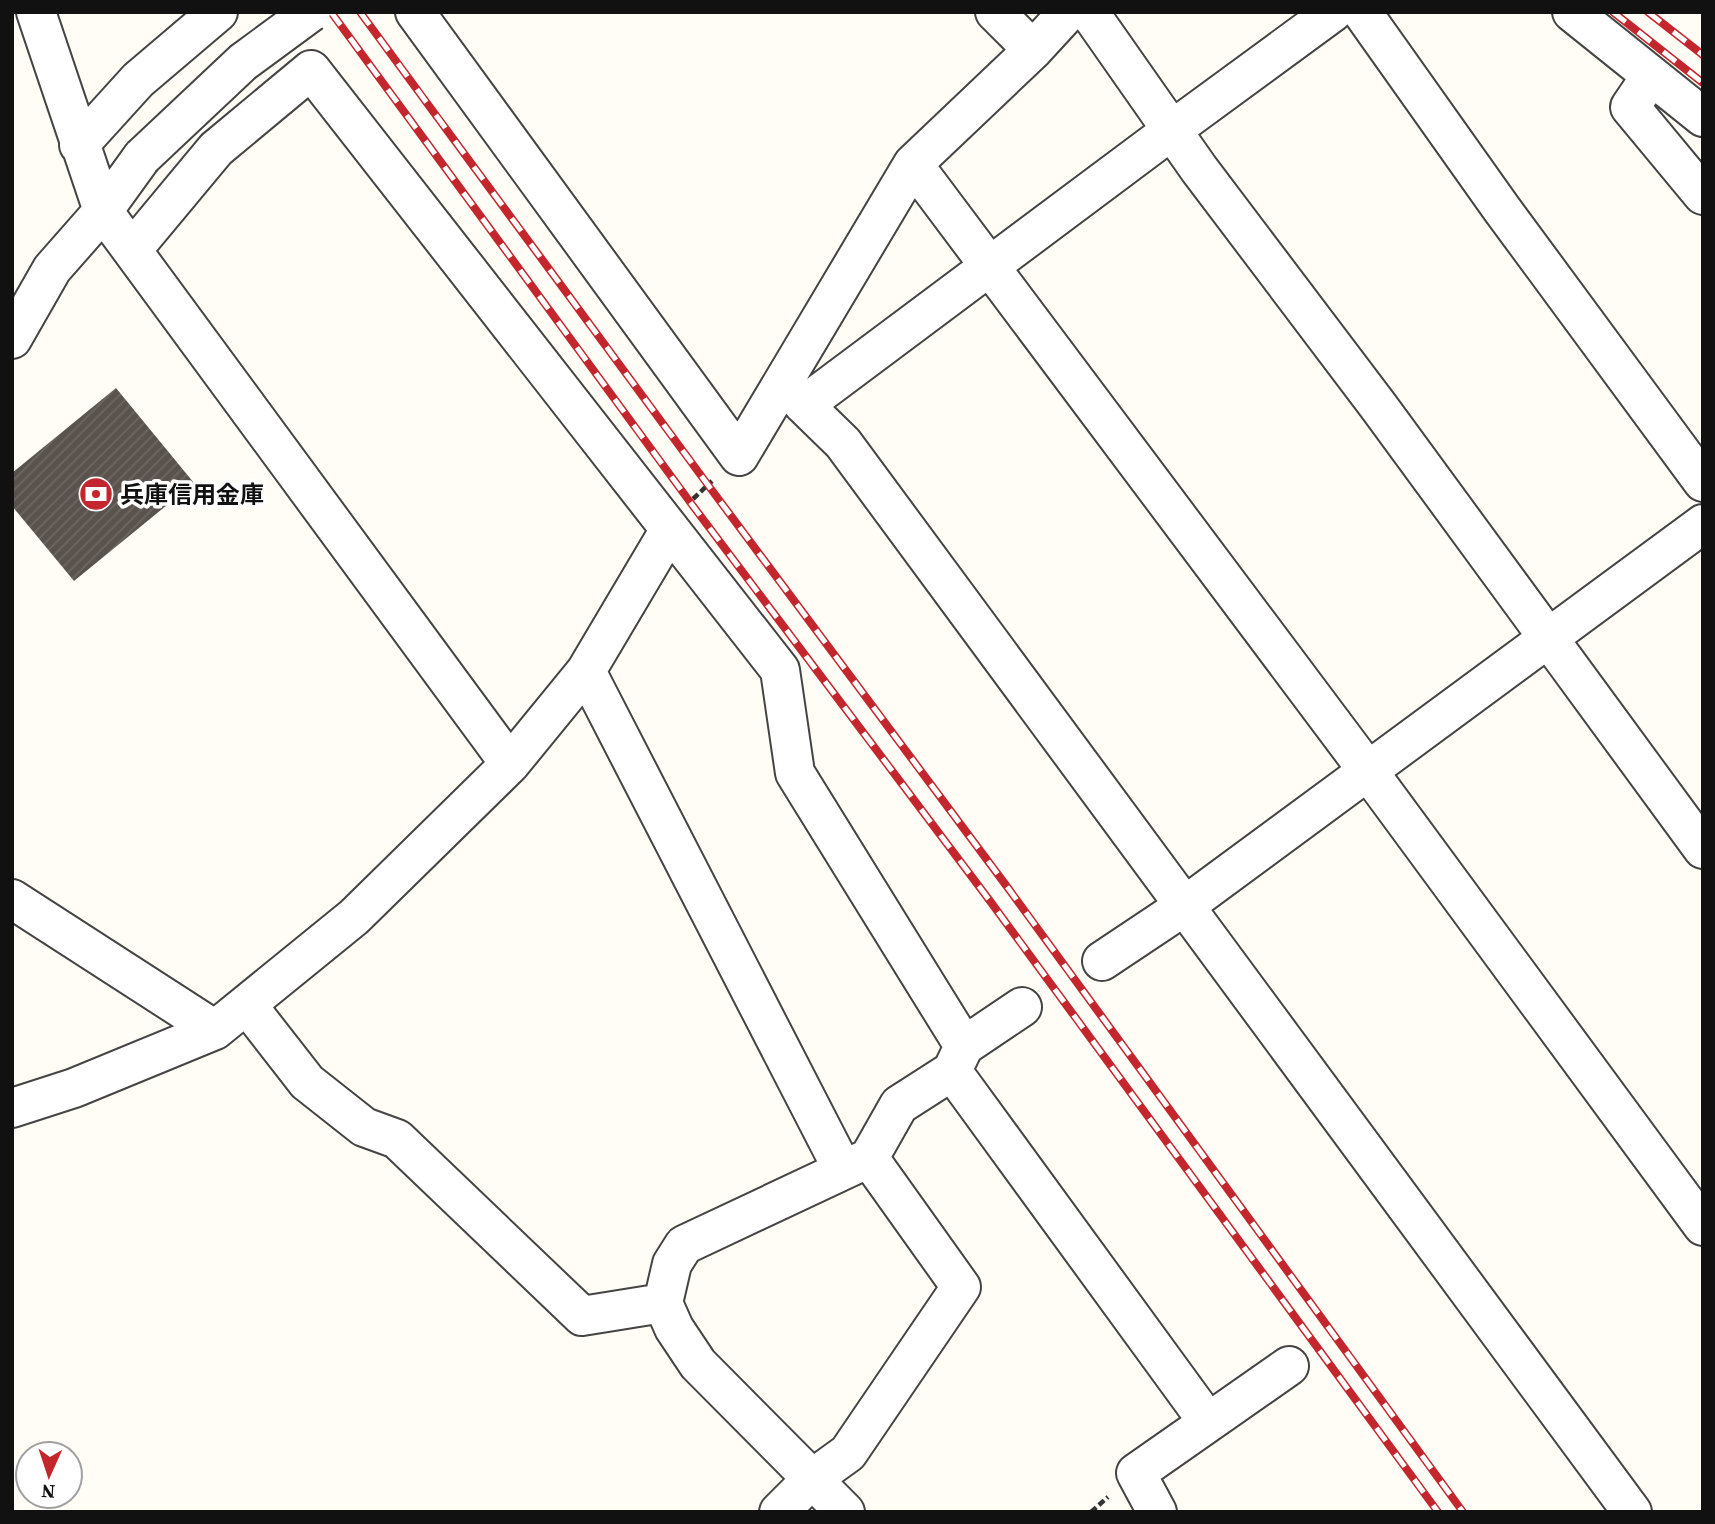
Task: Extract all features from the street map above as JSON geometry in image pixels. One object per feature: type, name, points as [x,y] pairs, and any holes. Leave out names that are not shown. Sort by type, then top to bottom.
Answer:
[{"type":"street","points":[[36,12],[103,211],[510,764]]},
{"type":"street","points":[[79,145],[138,80],[218,12]]},
{"type":"street","points":[[274,12],[311,70],[780,670],[795,773],[958,1059],[1208,1422]]},
{"type":"street","points":[[12,339],[52,269],[103,211],[142,157],[243,62],[312,12]]},
{"type":"street","points":[[415,12],[739,456],[794,393],[913,164],[1033,51],[1068,12]]},
{"type":"street","points":[[995,12],[1033,51]]},
{"type":"street","points":[[1089,12],[1172,130],[1703,849]]},
{"type":"street","points":[[794,393],[991,267],[1333,12]]},
{"type":"street","points":[[1362,12],[1501,208],[1703,482]]},
{"type":"street","points":[[1572,12],[1703,117]]},
{"type":"street","points":[[132,250],[216,149],[311,70]]},
{"type":"street","points":[[1651,76],[1630,107],[1703,195]]},
{"type":"street","points":[[913,164],[1368,771],[1703,1226]]},
{"type":"street","points":[[794,393],[843,443],[1632,1512]]},
{"type":"street","points":[[1102,961],[1185,905],[1703,524]]},
{"type":"street","points":[[12,1108],[74,1088],[215,1030],[354,917],[510,764],[586,671],[669,531]]},
{"type":"street","points":[[586,671],[856,1164],[961,1287],[848,1453],[811,1479],[779,1512]]},
{"type":"street","points":[[12,899],[215,1030]]},
{"type":"street","points":[[247,1005],[307,1082],[364,1127],[397,1139],[582,1316],[663,1303]]},
{"type":"street","points":[[845,1512],[698,1364],[674,1328],[663,1303],[672,1264],[684,1245],[856,1164],[899,1105],[1022,1007]]},
{"type":"street","points":[[1157,1512],[1136,1473],[1289,1366]]},
{"type":"path","points":[[669,531],[690,502],[739,456]]},
{"type":"building","name":"兵庫信用金庫","points":[[116,388],[194,483],[74,581],[12,506],[12,473]]},
{"type":"railway","points":[[331,12],[690,502],[990,901],[1438,1512]]},
{"type":"railway","points":[[360,12],[1008,888],[1463,1512]]},
{"type":"railway","points":[[1613,12],[1703,83]]},
{"type":"railway","points":[[1648,12],[1703,55]]},
{"type":"place","name":"兵庫信用金庫","points":[[96,494]]}]
